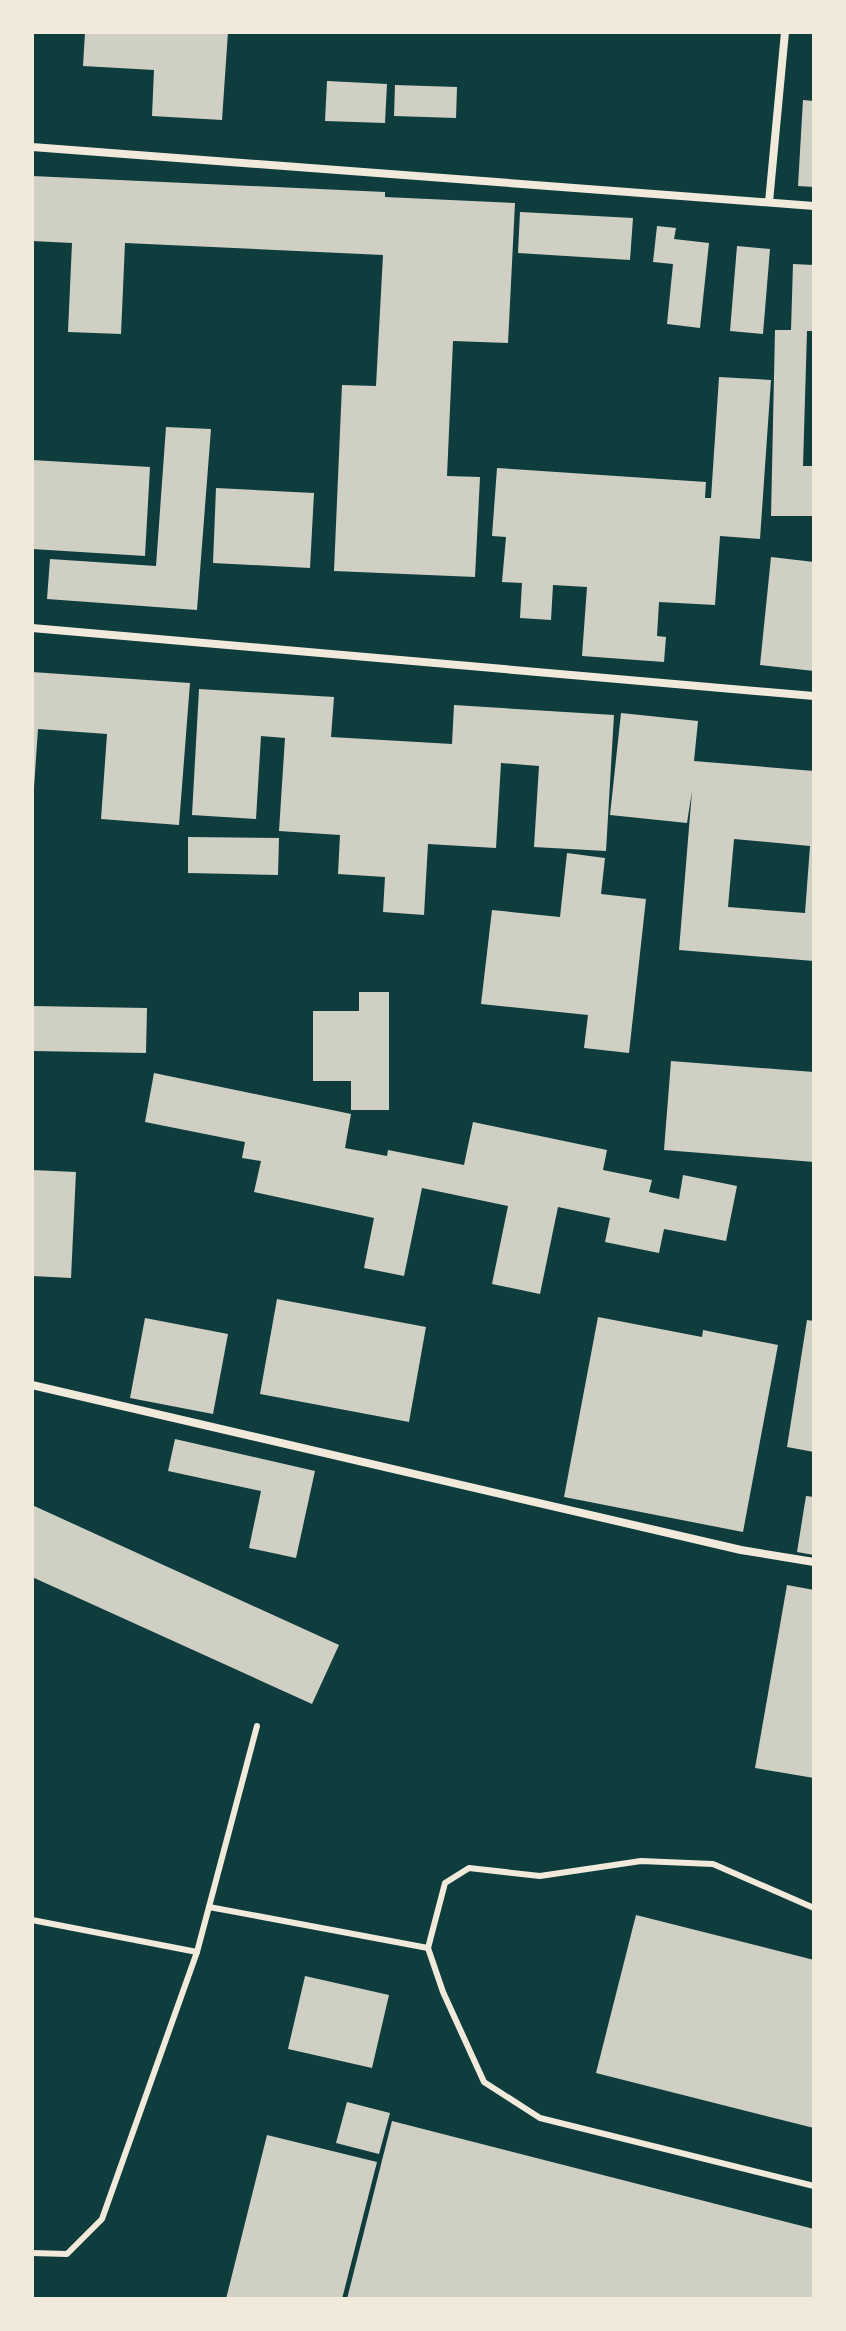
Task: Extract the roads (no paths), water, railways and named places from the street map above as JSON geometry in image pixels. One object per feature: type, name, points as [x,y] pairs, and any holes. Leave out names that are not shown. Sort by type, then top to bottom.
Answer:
[{"type":"street","points":[[769,202],[785,32]]},
{"type":"street","points":[[32,147],[814,206]]},
{"type":"street","points":[[32,628],[814,696]]},
{"type":"street","points":[[32,1385],[741,1550],[814,1562]]},
{"type":"lane","points":[[32,2253],[67,2254],[102,2219],[197,1952],[257,1726]]},
{"type":"lane","points":[[814,1908],[713,1864],[641,1861],[540,1876],[469,1868],[445,1883],[428,1948],[443,1992],[484,2082],[540,2118],[814,2186]]},
{"type":"lane","points":[[209,1907],[428,1948]]},
{"type":"lane","points":[[32,1920],[197,1952]]}]
